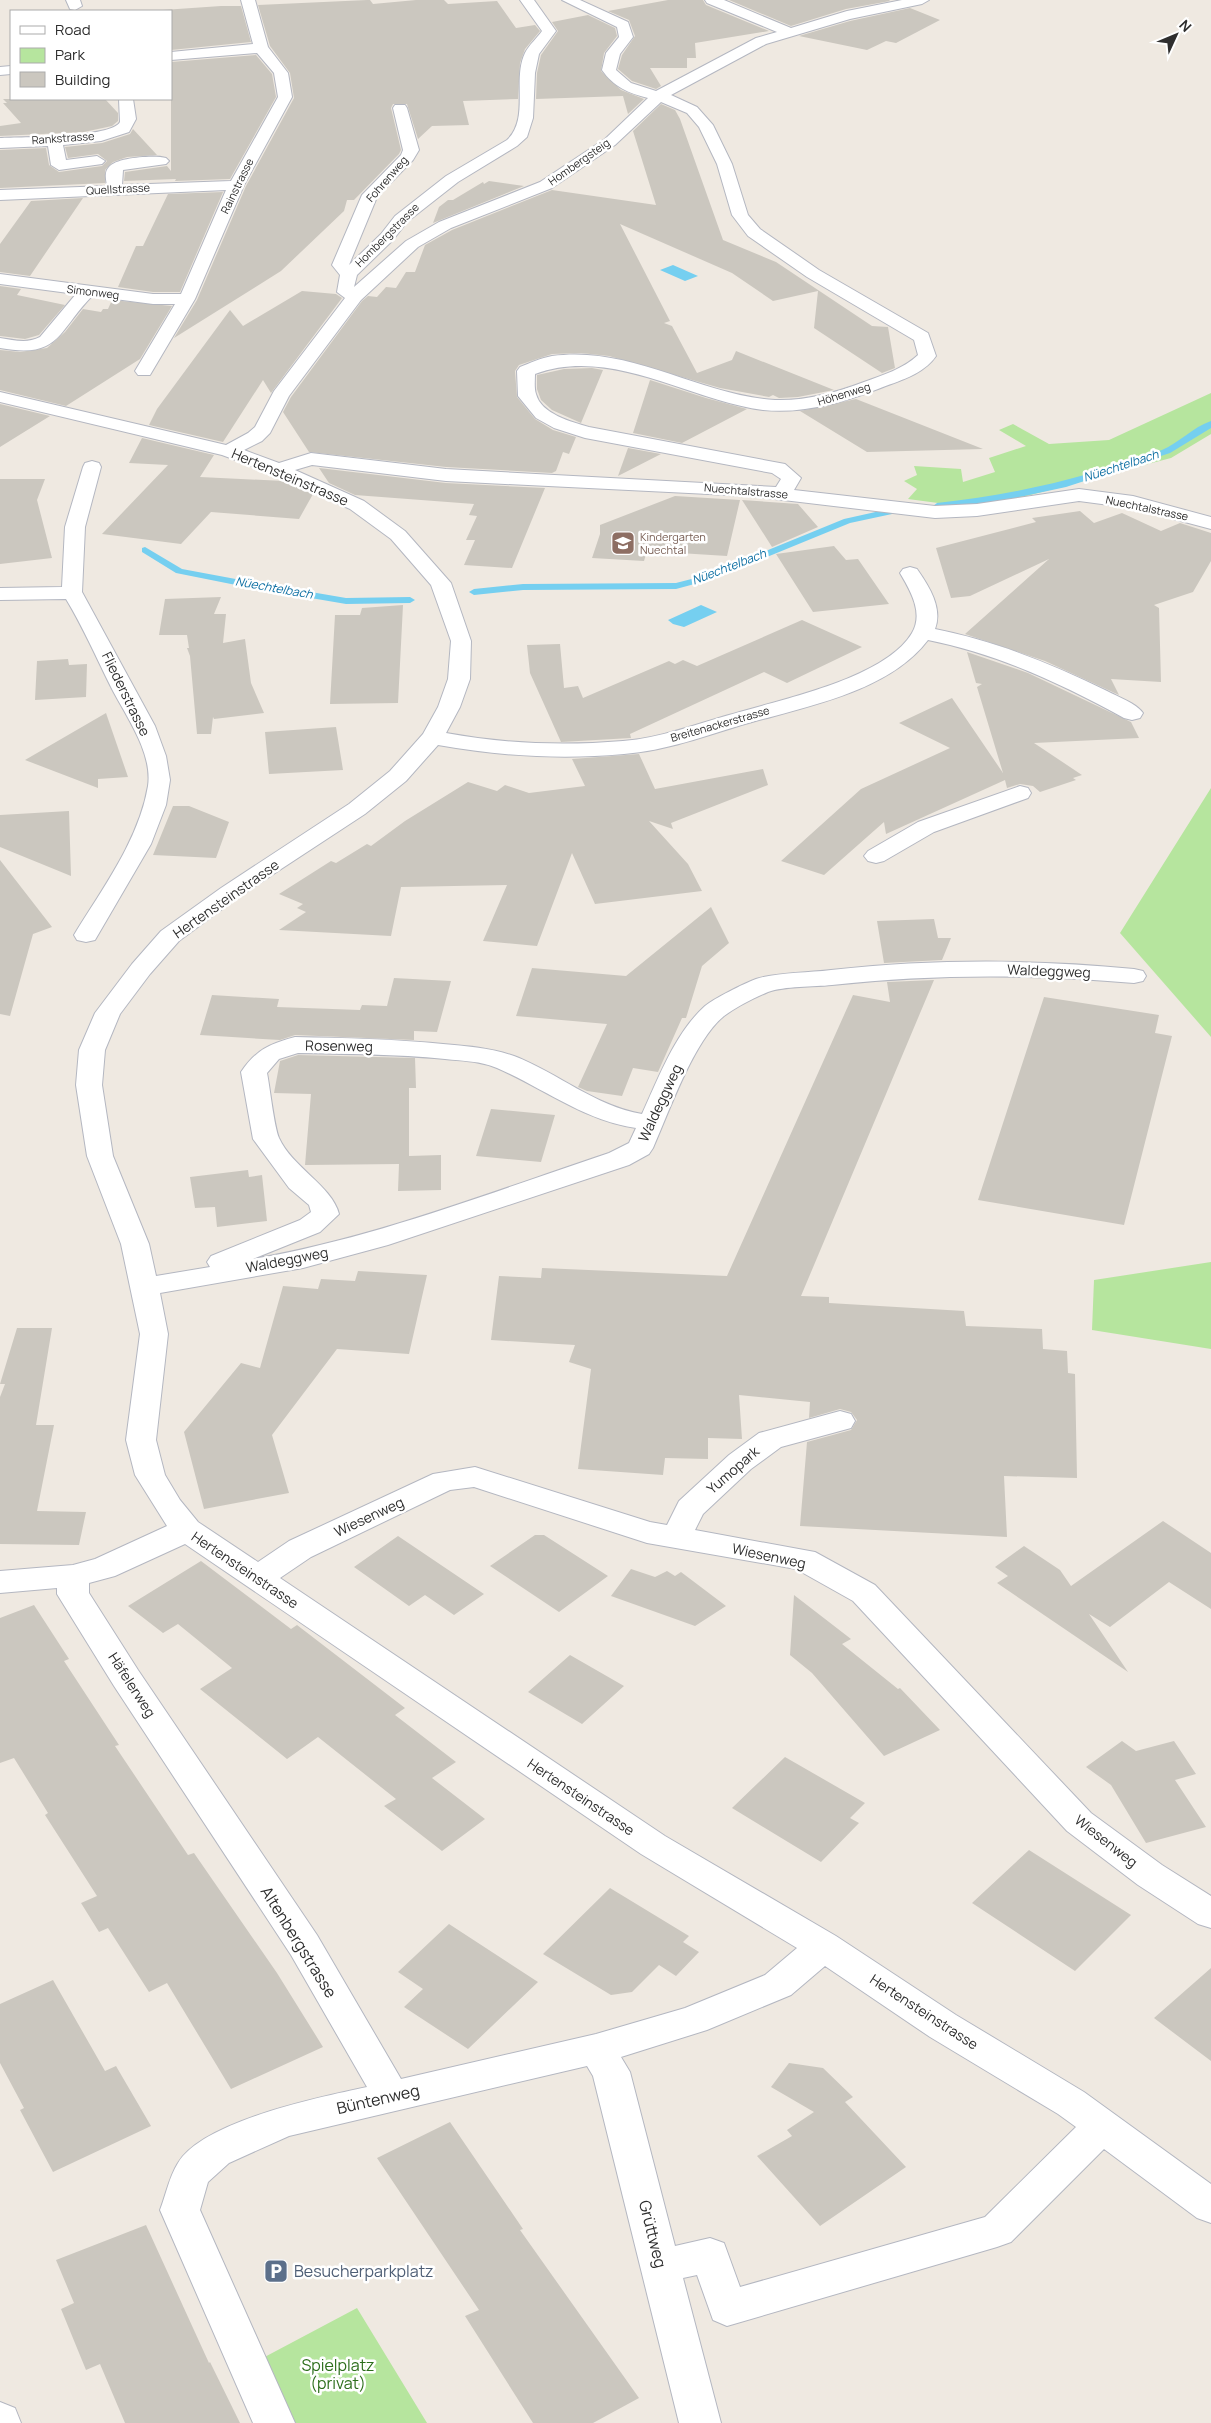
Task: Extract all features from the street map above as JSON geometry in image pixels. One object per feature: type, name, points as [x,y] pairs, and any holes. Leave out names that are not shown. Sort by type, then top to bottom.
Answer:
[{"type":"street","name":"Rainstrasse","points":[[144,371],[187,300],[236,185],[285,97],[281,73],[261,48],[248,0]]},
{"type":"street","name":"Hombergstrasse","points":[[355,296],[345,292],[349,274],[422,201],[452,179],[512,143],[522,134],[526,118],[528,73],[532,54],[549,30],[527,0]]},
{"type":"street","name":"Höhenweg","points":[[568,0],[622,25],[626,37],[613,53],[609,70],[614,80],[644,93],[659,96],[685,106],[693,111],[704,125],[727,169],[742,218],[766,243],[817,276],[922,337],[927,356],[920,364],[907,372],[850,394],[811,404],[787,406],[740,401],[618,365],[578,361],[551,362],[538,365],[526,371],[527,396],[542,414],[585,432],[778,468],[791,478],[782,494]]},
{"type":"street","points":[[712,0],[789,32]]},
{"type":"street","name":"Hombergsteig","points":[[355,296],[412,244],[428,234],[472,214],[546,185],[610,142],[646,106],[659,96],[761,40],[862,11],[922,0]]},
{"type":"street","points":[[841,3],[862,11]]},
{"type":"street","points":[[172,56],[261,48]]},
{"type":"street","name":"Rankstrasse","points":[[0,143],[94,137],[124,128],[129,121],[126,100]]},
{"type":"street","name":"Fohrenweg","points":[[349,274],[340,265],[363,209],[370,195],[408,158],[411,150],[400,108]]},
{"type":"street","points":[[55,139],[58,165],[97,162]]},
{"type":"street","points":[[115,189],[114,171],[116,167],[123,164],[161,161]]},
{"type":"street","name":"Quellstrasse","points":[[0,195],[236,185]]},
{"type":"street","name":"Simonweg","points":[[0,279],[87,292],[153,299],[187,300]]},
{"type":"street","points":[[0,342],[19,347],[38,346],[48,340],[67,313],[87,292]]},
{"type":"street","points":[[228,451],[255,437],[263,430],[285,387],[355,296]]},
{"type":"street","name":"Hertensteinstrasse","points":[[0,397],[228,451],[278,469],[357,505],[398,534],[441,583],[462,641],[459,678],[449,707],[433,737],[398,776],[357,809],[229,893],[170,936],[141,969],[108,1013],[92,1050],[88,1085],[100,1156],[135,1244],[154,1334],[141,1440],[150,1475],[168,1506],[187,1530],[653,1845],[823,1946],[943,2026],[1071,2103],[1211,2206]]},
{"type":"street","name":"Nuechtalstrasse","points":[[278,469],[311,459],[446,474],[694,486],[935,512],[977,510],[1079,495],[1133,502],[1211,523]]},
{"type":"street","points":[[0,594],[72,592],[75,527],[92,467]]},
{"type":"street","points":[[910,574],[925,598],[928,614],[923,633],[958,639],[1030,662],[1078,684],[1132,713]]},
{"type":"street","name":"Fliederstrasse","points":[[72,592],[85,611],[130,704],[144,726],[159,783],[149,818],[131,856],[86,935]]},
{"type":"street","name":"Breitenackerstrasse","points":[[433,737],[522,750],[572,750],[653,744],[834,692],[885,668],[910,648],[923,633]]},
{"type":"street","points":[[876,856],[926,827],[1020,793]]},
{"type":"street","name":"Waldeggweg","points":[[144,1287],[303,1259],[378,1239],[619,1159],[640,1148],[679,1062],[702,1024],[716,1010],[763,985],[881,972],[943,969],[1068,970],[1134,976]]},
{"type":"street","name":"Rosenweg","points":[[219,1273],[218,1263],[310,1226],[325,1214],[322,1202],[299,1182],[266,1139],[254,1072],[270,1054],[295,1045],[400,1047],[482,1055],[506,1062],[565,1094],[626,1119],[652,1123]]},
{"type":"street","name":"Yumopark","points":[[676,1538],[690,1508],[740,1462],[770,1440],[840,1421]]},
{"type":"street","name":"Wiesenweg","points":[[256,1578],[300,1549],[444,1481],[475,1477],[647,1532],[804,1560],[864,1593],[1079,1822],[1150,1875],[1211,1914]]},
{"type":"street","points":[[0,1582],[73,1576],[104,1568],[187,1530]]},
{"type":"street","name":"Häfelerweg","points":[[73,1576],[73,1594],[126,1678],[202,1791]]},
{"type":"street","name":"Altenbergstrasse","points":[[202,1791],[304,1945],[391,2095]]},
{"type":"street","name":"Büntenweg","points":[[274,2423],[180,2210],[192,2173],[215,2152],[282,2122],[596,2048],[694,2020],[778,1985],[823,1946]]},
{"type":"street","name":"Grüttweg","points":[[596,2048],[611,2072],[700,2423]]},
{"type":"street","points":[[661,2266],[710,2255],[727,2308],[997,2230],[1102,2126]]},
{"type":"green space","points":[[1211,393],[1211,434],[1171,458],[1007,501],[953,505],[908,499],[917,489],[904,481],[917,475],[914,466],[961,469],[963,482],[995,472],[989,458],[1026,446],[999,430],[1013,424],[1049,444],[1109,440]]},
{"type":"green space","points":[[1211,788],[1211,1037],[1120,933]]},
{"type":"green space","points":[[1211,1262],[1211,1349],[1092,1330],[1094,1280]]},
{"type":"green space","name":"Spielplatz (privat)","points":[[357,2308],[427,2423],[289,2423],[259,2360]]},
{"type":"water","points":[[673,265],[698,276],[685,281],[660,270]]},
{"type":"water","points":[[701,605],[717,612],[684,627],[673,624],[668,620]]},
{"type":"building","points":[[370,0],[373,4],[416,0],[444,0],[448,4],[497,1],[516,28],[535,25],[540,31],[525,49],[520,63],[518,99],[463,101],[469,125],[432,126],[418,139],[407,104],[393,104],[391,108],[401,150],[399,154],[354,200],[347,200],[344,211],[281,271],[174,338],[197,300],[246,186],[294,98],[290,73],[270,46],[258,5]]},
{"type":"building","points":[[668,0],[703,0],[706,5],[769,31],[695,43],[696,58],[687,58],[687,68],[650,68],[661,86],[656,89],[632,81],[618,69],[622,55],[635,36],[629,20],[608,11]]},
{"type":"building","points":[[729,0],[890,1],[846,9],[791,26]]},
{"type":"building","points":[[241,6],[251,42],[172,50],[172,10],[163,10]]},
{"type":"building","points":[[910,8],[940,20],[896,43],[886,41],[867,50],[799,36],[850,21]]},
{"type":"building","points":[[588,15],[615,28],[617,36],[604,53],[601,71],[621,90],[644,99],[628,114],[623,96],[536,99],[537,73],[541,55],[558,31],[552,22]]},
{"type":"building","points":[[256,55],[272,74],[276,97],[230,179],[124,181],[125,172],[167,166],[171,171],[172,62]]},
{"type":"building","points":[[3,99],[106,100],[118,113],[118,121],[112,126],[84,132],[0,136],[0,126],[21,123],[3,103],[7,103]]},
{"type":"building","points":[[661,104],[675,110],[680,119],[723,240],[776,262],[872,326],[888,327],[895,368],[882,373],[814,328],[818,291],[773,301],[732,273],[620,224],[670,321],[664,323],[672,326],[697,373],[732,360],[736,351],[834,390],[798,397],[779,398],[773,395],[769,397],[720,388],[609,356],[581,353],[552,354],[519,365],[515,371],[517,397],[535,419],[553,430],[576,437],[569,454],[563,452],[556,471],[552,473],[446,467],[309,452],[283,412],[291,397],[362,301],[368,296],[377,297],[386,287],[396,288],[406,272],[415,272],[425,245],[452,230],[552,190],[656,205],[633,131]]},
{"type":"building","points":[[133,129],[157,155],[127,157],[113,162],[105,170],[105,183],[0,188],[0,150],[46,148],[49,165],[59,172],[102,166],[107,161],[98,154],[68,158],[65,147],[102,143],[130,134]]},
{"type":"building","points":[[489,181],[524,186],[433,223],[439,207],[448,200],[453,200],[483,182],[484,184]]},
{"type":"building","points":[[223,192],[180,292],[153,292],[118,287],[136,246],[143,246],[168,194]]},
{"type":"building","points":[[83,198],[30,276],[0,272],[0,244],[31,201]]},
{"type":"building","points":[[0,286],[21,289],[17,295],[65,305],[39,335],[25,339],[0,336]]},
{"type":"building","points":[[302,291],[336,294],[342,298],[271,393],[263,380],[223,442],[149,425],[157,409],[230,310],[243,326]]},
{"type":"building","points":[[112,300],[172,306],[140,359],[66,406],[0,390],[0,350],[20,352],[47,348],[65,332],[83,309],[101,312],[103,309],[108,309]]},
{"type":"building","points":[[592,368],[603,370],[581,423],[552,410],[541,400],[537,389],[537,375],[564,369]]},
{"type":"building","points":[[650,380],[747,409],[682,443],[633,433]]},
{"type":"building","points":[[856,399],[983,449],[867,452],[800,411]]},
{"type":"building","points":[[0,404],[50,416],[0,447]]},
{"type":"building","points":[[142,438],[214,455],[200,477],[284,481],[313,494],[299,519],[211,512],[181,544],[102,534],[168,465],[129,463]]},
{"type":"building","points":[[628,448],[661,454],[618,476]]},
{"type":"building","points":[[319,468],[446,483],[545,488],[512,568],[464,565],[475,540],[466,540],[477,516],[469,515],[474,504],[355,495],[329,483]]},
{"type":"building","points":[[0,479],[45,479],[37,500],[52,558],[0,564]]},
{"type":"building","points":[[675,496],[740,500],[727,556],[647,551],[644,561],[592,558],[600,534],[600,525]]},
{"type":"building","points":[[742,500],[798,504],[818,527],[772,547]]},
{"type":"building","points":[[1080,511],[1094,523],[1122,513],[1161,531],[1180,523],[1211,533],[1211,561],[1193,592],[1154,605],[1159,608],[1161,682],[1111,679],[1119,695],[1045,661],[965,634],[1049,559],[970,596],[951,598],[936,548],[1036,522],[1032,518]]},
{"type":"building","points":[[834,546],[846,560],[858,559],[889,604],[813,612],[776,554]]},
{"type":"building","points":[[221,597],[214,614],[226,614],[223,643],[245,639],[251,683],[264,713],[214,719],[213,717],[211,734],[197,734],[187,635],[159,635],[165,599]]},
{"type":"building","points":[[403,605],[398,703],[330,704],[335,615],[360,615],[362,608]]},
{"type":"building","points":[[802,620],[862,647],[787,683],[764,672],[630,734],[631,738],[561,742],[530,673],[527,645],[560,644],[564,688],[578,686],[583,698],[669,661],[675,664],[683,660],[697,666]]},
{"type":"building","points":[[967,652],[1028,673],[1131,722],[1139,738],[1034,743],[1082,775],[1073,778],[1076,780],[1040,792],[1033,786],[1020,784],[1007,788],[1005,780],[886,834],[884,822],[824,875],[781,861],[861,789],[950,748],[899,723],[952,698],[1003,773],[977,687],[982,684],[976,683]]},
{"type":"building","points":[[68,659],[69,665],[87,664],[86,697],[35,700],[37,661]]},
{"type":"building","points":[[106,713],[128,777],[98,779],[98,788],[25,760]]},
{"type":"building","points":[[336,727],[343,770],[269,774],[265,732]]},
{"type":"building","points":[[639,754],[655,789],[763,769],[768,785],[671,823],[673,829],[649,821],[688,864],[702,891],[595,904],[572,853],[537,946],[483,941],[507,885],[401,887],[391,936],[279,930],[306,912],[297,908],[303,904],[279,894],[331,861],[336,863],[367,844],[371,846],[405,821],[468,782],[497,791],[505,785],[529,793],[585,786],[572,759]]},
{"type":"building","points":[[173,806],[189,806],[229,822],[216,858],[153,855]]},
{"type":"building","points":[[69,811],[71,876],[0,847],[0,815]]},
{"type":"building","points":[[0,860],[52,927],[33,934],[10,1016],[0,1014]]},
{"type":"building","points":[[711,907],[729,943],[702,966],[686,1018],[682,1018],[658,1072],[633,1068],[622,1096],[587,1091],[578,1087],[607,1024],[516,1016],[532,968],[626,976]]},
{"type":"building","points":[[934,919],[938,938],[951,938],[942,960],[884,963],[877,921]]},
{"type":"building","points":[[394,978],[451,981],[437,1032],[414,1031],[414,1040],[295,1035],[280,1040],[200,1035],[212,995],[279,999],[277,1007],[360,1010],[362,1005],[387,1006]]},
{"type":"building","points":[[934,980],[801,1296],[829,1297],[829,1303],[964,1311],[966,1326],[1042,1329],[1043,1349],[1067,1351],[1068,1373],[1075,1374],[1077,1478],[1004,1476],[1007,1537],[800,1526],[807,1442],[851,1430],[857,1420],[851,1412],[840,1409],[809,1418],[810,1402],[739,1395],[742,1439],[708,1438],[708,1459],[665,1458],[663,1475],[578,1469],[591,1369],[569,1362],[575,1345],[491,1340],[499,1276],[541,1278],[542,1268],[727,1276],[853,995],[890,1002],[887,982]]},
{"type":"building","points":[[1044,997],[1159,1015],[1155,1033],[1172,1036],[1124,1225],[978,1200]]},
{"type":"building","points":[[298,1055],[415,1058],[416,1088],[409,1088],[409,1156],[441,1155],[441,1190],[398,1191],[399,1164],[305,1165],[311,1094],[274,1093],[280,1061]]},
{"type":"building","points":[[491,1109],[555,1115],[541,1162],[476,1156]]},
{"type":"building","points":[[248,1170],[249,1177],[262,1175],[267,1221],[217,1227],[215,1207],[195,1208],[190,1177]]},
{"type":"building","points":[[358,1271],[427,1275],[409,1354],[337,1349],[272,1435],[289,1493],[204,1509],[184,1432],[241,1363],[260,1368],[283,1286],[318,1289],[321,1279],[355,1281]]},
{"type":"building","points":[[17,1328],[52,1328],[36,1425],[54,1425],[37,1511],[86,1512],[79,1545],[0,1544],[0,1397],[5,1384],[0,1384]]},
{"type":"building","points":[[1163,1521],[1211,1553],[1211,1609],[1169,1582],[1110,1627],[1089,1614],[1128,1672],[997,1583],[1008,1576],[995,1567],[1024,1546],[1060,1570],[1071,1586]]},
{"type":"building","points":[[535,1535],[544,1535],[608,1576],[559,1612],[490,1566]]},
{"type":"building","points":[[398,1536],[484,1594],[454,1615],[425,1595],[409,1606],[354,1567]]},
{"type":"building","points":[[201,1561],[291,1629],[297,1625],[405,1708],[395,1715],[456,1762],[432,1778],[485,1819],[442,1851],[384,1806],[396,1799],[318,1737],[287,1759],[200,1689],[232,1668],[178,1624],[163,1633],[128,1606]]},
{"type":"building","points":[[631,1569],[655,1577],[667,1571],[675,1576],[681,1572],[726,1606],[695,1626],[611,1596]]},
{"type":"building","points":[[794,1595],[851,1639],[842,1644],[898,1689],[900,1688],[940,1730],[884,1756],[812,1673],[790,1655]]},
{"type":"building","points":[[34,1605],[69,1659],[64,1661],[119,1745],[115,1746],[188,1855],[194,1853],[277,1973],[323,2047],[231,2089],[167,1983],[149,1992],[108,1928],[99,1932],[81,1903],[97,1896],[45,1815],[48,1813],[14,1758],[0,1763],[0,1618]]},
{"type":"building","points":[[570,1655],[624,1686],[582,1724],[528,1692]]},
{"type":"building","points":[[1122,1741],[1136,1751],[1174,1741],[1196,1774],[1175,1780],[1206,1827],[1146,1843],[1111,1785],[1086,1767]]},
{"type":"building","points":[[785,1757],[865,1803],[850,1818],[859,1823],[821,1862],[732,1808]]},
{"type":"building","points":[[1029,1850],[1131,1915],[1075,1971],[972,1903]]},
{"type":"building","points":[[610,1888],[689,1936],[683,1942],[699,1952],[676,1976],[659,1965],[632,1992],[611,1995],[543,1954]]},
{"type":"building","points":[[449,1924],[538,1982],[468,2049],[404,2007],[423,1989],[398,1972]]},
{"type":"building","points":[[1211,1968],[1211,2061],[1154,2018]]},
{"type":"building","points":[[53,1980],[105,2071],[116,2066],[151,2126],[53,2172],[20,2110],[24,2108],[0,2063],[0,2004]]},
{"type":"building","points":[[789,2063],[823,2068],[853,2097],[845,2102],[906,2167],[820,2226],[757,2156],[792,2136],[787,2130],[814,2112],[771,2087]]},
{"type":"building","points":[[450,2122],[523,2229],[520,2230],[639,2398],[593,2423],[533,2423],[465,2316],[479,2310],[377,2158]]},
{"type":"building","points":[[146,2225],[209,2363],[240,2423],[125,2423],[100,2364],[86,2370],[61,2309],[74,2303],[56,2260]]},
{"type":"waterway","name":"Nüechtelbach","points":[[937,506],[992,500],[1063,485],[1167,451],[1211,424]]},
{"type":"waterway","name":"Nüechtelbach","points":[[474,592],[523,587],[676,586],[710,577],[847,521],[889,512]]},
{"type":"waterway","name":"Nüechtelbach","points":[[145,550],[179,571],[241,583],[346,601],[410,600]]},
{"type":"place","name":"Kindergarten Nuechtal","points":[[623,543]]},
{"type":"place","name":"Besucherparkplatz","points":[[276,2271]]}]
